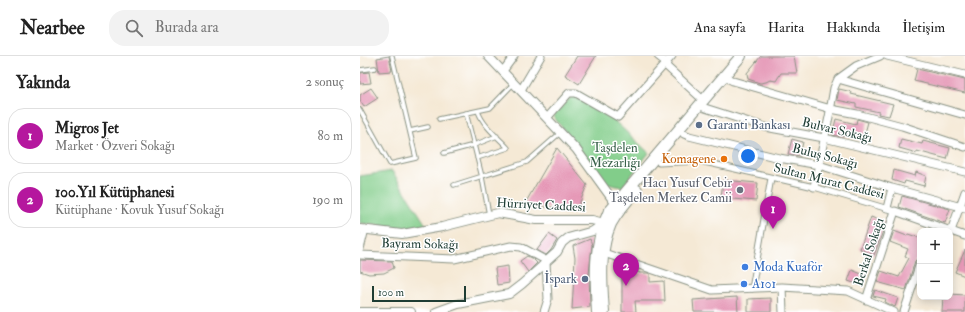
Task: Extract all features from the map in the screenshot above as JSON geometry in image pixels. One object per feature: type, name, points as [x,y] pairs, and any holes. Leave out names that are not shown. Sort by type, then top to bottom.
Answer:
[{"type":"main road","points":[[597,312],[597,251],[607,224],[618,206],[704,104],[741,56]]},
{"type":"main road","points":[[618,206],[684,134],[704,104],[729,79],[748,56]]},
{"type":"main road","points":[[604,312],[604,253],[607,224]]},
{"type":"street","points":[[488,56],[576,149],[618,206]]},
{"type":"street","points":[[503,71],[514,56]]},
{"type":"street","points":[[521,90],[541,56]]},
{"type":"street","points":[[658,56],[704,104]]},
{"type":"street","points":[[547,118],[569,93],[576,93],[618,117],[672,56]]},
{"type":"street","points":[[814,187],[834,88],[838,79],[856,66],[880,56]]},
{"type":"street","points":[[887,56],[965,76]]},
{"type":"street","points":[[729,79],[830,109],[864,116],[929,134],[965,147]]},
{"type":"street","points":[[838,79],[965,115]]},
{"type":"street","name":"Bulvar Sokağı","points":[[704,104],[765,127],[824,138],[965,172]]},
{"type":"street","name":"Buluş Sokağı","points":[[684,134],[773,156],[819,165],[892,188],[962,207]]},
{"type":"street","name":"Sultan Murat Caddesi","points":[[659,162],[700,161],[814,187],[887,208],[931,228]]},
{"type":"street","points":[[752,289],[770,178]]},
{"type":"street","points":[[887,208],[892,188]]},
{"type":"street","points":[[952,228],[962,207],[965,192]]},
{"type":"street","name":"Berkal Sokağı","points":[[866,300],[895,211]]},
{"type":"street","name":"Hürriyet Caddesi","points":[[363,229],[408,234],[498,213],[536,220],[592,220],[607,224]]},
{"type":"street","points":[[436,312],[458,304],[508,294],[522,284],[556,252],[562,243],[568,238],[591,232],[607,224]]},
{"type":"street","points":[[360,249],[363,229]]},
{"type":"street","name":"Sultan Murat Caddesi","points":[[953,231],[965,236]]},
{"type":"street","name":"Bayram Sokağı","points":[[360,255],[454,259],[511,246],[521,247],[546,261]]},
{"type":"street","points":[[604,253],[712,290],[782,288],[848,291],[894,312]]},
{"type":"street","points":[[544,312],[548,299],[546,261]]},
{"type":"street","points":[[904,312],[920,264]]},
{"type":"street","points":[[782,288],[783,312]]},
{"type":"street","points":[[360,312],[411,312]]},
{"type":"lane","points":[[360,110],[390,164],[416,158],[392,56]]},
{"type":"lane","points":[[360,70],[375,68]]},
{"type":"lane","points":[[438,118],[490,108],[514,83]]},
{"type":"lane","points":[[477,158],[508,148],[483,121],[478,110]]},
{"type":"lane","points":[[466,113],[482,176],[489,215]]},
{"type":"lane","points":[[410,131],[428,127]]},
{"type":"lane","points":[[454,186],[527,162],[560,133]]},
{"type":"lane","points":[[444,153],[474,145],[497,136]]},
{"type":"green space","name":"Taşdelen Mezarlığı","points":[[572,96],[605,112],[649,153],[622,187],[607,184],[553,116]]},
{"type":"green space","points":[[392,171],[426,225],[403,229],[360,223],[360,176]]},
{"type":"building","points":[[389,56],[392,71],[379,72],[377,58]]},
{"type":"building","points":[[577,56],[596,56],[579,84],[565,75]]},
{"type":"building","points":[[761,56],[794,56],[797,73],[781,73],[776,81],[770,80],[760,83],[748,79],[747,73]]},
{"type":"building","points":[[917,69],[965,80],[965,93],[914,81]]},
{"type":"building","points":[[369,72],[371,83],[360,84],[360,73]]},
{"type":"building","points":[[371,88],[378,98],[364,107],[360,101],[360,95]]},
{"type":"building","points":[[839,89],[852,92],[851,94],[893,104],[889,116],[878,114],[879,112],[856,107],[856,104],[837,100]]},
{"type":"building","points":[[836,119],[856,124],[857,119],[868,122],[863,140],[844,135],[843,137],[832,135]]},
{"type":"building","points":[[792,139],[803,142],[800,156],[788,154]]},
{"type":"building","points":[[901,139],[922,144],[923,141],[950,148],[947,159],[899,148]]},
{"type":"building","points":[[557,148],[587,185],[578,207],[523,207]]},
{"type":"building","points":[[894,170],[915,176],[916,172],[926,176],[924,186],[905,181],[904,184],[892,180]]},
{"type":"building","name":"Hacı Yusuf Cebir Taşdelen Merkez Camii","points":[[723,180],[758,183],[756,201],[721,198]]},
{"type":"building","points":[[902,196],[950,209],[945,223],[899,207]]},
{"type":"building","points":[[871,217],[886,223],[874,255],[860,249]]},
{"type":"building","points":[[894,231],[907,236],[908,234],[917,237],[917,259],[915,261],[906,290],[877,282],[881,271],[899,277],[909,258],[905,256],[908,249],[890,242]]},
{"type":"building","points":[[549,234],[557,240],[546,255],[537,250]]},
{"type":"building","points":[[590,239],[592,245],[589,274],[590,307],[572,309],[575,258],[573,246]]},
{"type":"building","points":[[965,250],[965,276],[955,272]]},
{"type":"building","points":[[527,256],[537,263],[528,272],[520,261]]},
{"type":"building","points":[[360,260],[392,261],[394,268],[384,273],[369,274],[360,271]]},
{"type":"building","points":[[508,266],[509,283],[497,285],[495,268]]},
{"type":"building","points":[[852,270],[864,275],[860,285],[848,281]]},
{"type":"building","points":[[622,272],[648,273],[650,274],[650,282],[664,281],[665,301],[635,301],[636,312],[622,312]]},
{"type":"building","points":[[875,290],[898,298],[895,307],[885,302],[886,299],[873,296]]},
{"type":"building","points":[[953,294],[965,295],[965,312],[942,312],[943,300],[953,300]]},
{"type":"building","points":[[737,297],[738,312],[694,312],[693,300]]},
{"type":"building","points":[[771,298],[771,312],[748,312],[748,299]]},
{"type":"place","name":"Garanti Bankası","points":[[699,125]]},
{"type":"place","name":"Komagene","points":[[724,159]]},
{"type":"place","name":"Hacı Yusuf Cebir Taşdelen Merkez Camii","points":[[740,190]]},
{"type":"place","name":"Migros Jet","points":[[773,229]]},
{"type":"place","name":"Moda Kuaför","points":[[745,267]]},
{"type":"place","name":"İspark","points":[[585,279]]},
{"type":"place","name":"A101","points":[[744,284]]},
{"type":"place","name":"100.Yıl Kütüphanesi","points":[[626,286]]}]
